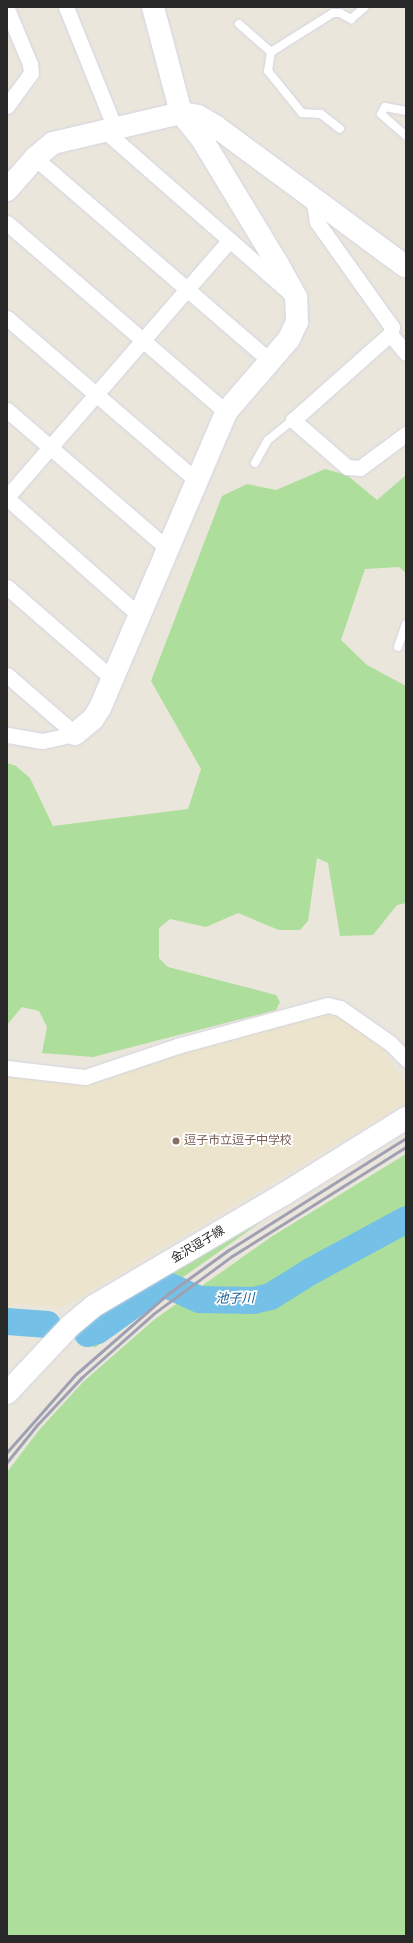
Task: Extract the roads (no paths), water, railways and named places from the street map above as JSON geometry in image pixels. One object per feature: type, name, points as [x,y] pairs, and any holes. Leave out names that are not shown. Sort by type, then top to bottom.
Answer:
[{"type":"street","points":[[66,7],[109,129],[230,240],[296,297]]},
{"type":"street","points":[[7,735],[42,741],[75,734],[93,718],[100,708],[226,412],[288,339],[297,322],[296,297],[202,139],[181,113],[153,7]]},
{"type":"street","points":[[7,9],[11,28],[30,64],[31,73],[7,106]]},
{"type":"street","points":[[7,190],[35,158],[52,143],[181,113],[198,116],[215,126],[313,197],[406,267]]},
{"type":"street","points":[[35,158],[269,360]]},
{"type":"street","points":[[313,197],[317,222],[392,327],[390,334],[293,420],[347,467],[360,468],[406,434]]},
{"type":"street","points":[[7,223],[226,412]]},
{"type":"street","points":[[140,615],[7,498],[230,240]]},
{"type":"street","points":[[7,318],[197,481]]},
{"type":"street","points":[[390,334],[406,353]]},
{"type":"street","points":[[7,410],[168,549]]},
{"type":"street","points":[[7,587],[112,679]]},
{"type":"street","points":[[7,675],[75,734]]},
{"type":"street","points":[[7,1068],[85,1077],[177,1046],[328,1005],[340,1008],[390,1043],[406,1059]]},
{"type":"street","name":"金沢逗子線","points":[[7,1393],[70,1326],[94,1306],[284,1194],[406,1118]]},
{"type":"lane","points":[[340,128],[321,114],[302,113],[268,71],[271,52],[333,13],[340,13],[351,19],[365,7]]},
{"type":"lane","points":[[240,24],[271,52]]},
{"type":"lane","points":[[406,111],[385,107],[381,114],[406,136]]},
{"type":"lane","points":[[255,463],[268,440],[293,420]]},
{"type":"lane","points":[[398,647],[406,624]]},
{"type":"waterway","name":"池子川","points":[[87,1333],[97,1330],[163,1283],[199,1299],[253,1300],[270,1296],[310,1271],[406,1219]]},
{"type":"waterway","name":"池子川","points":[[7,1321],[47,1324]]},
{"type":"railway","points":[[7,1452],[76,1374],[169,1293],[227,1251],[406,1138]]},
{"type":"railway","points":[[7,1462],[36,1426],[81,1378],[153,1314],[232,1256],[406,1147]]},
{"type":"place","name":"逗子市立逗子中学校","points":[[176,1141]]}]
